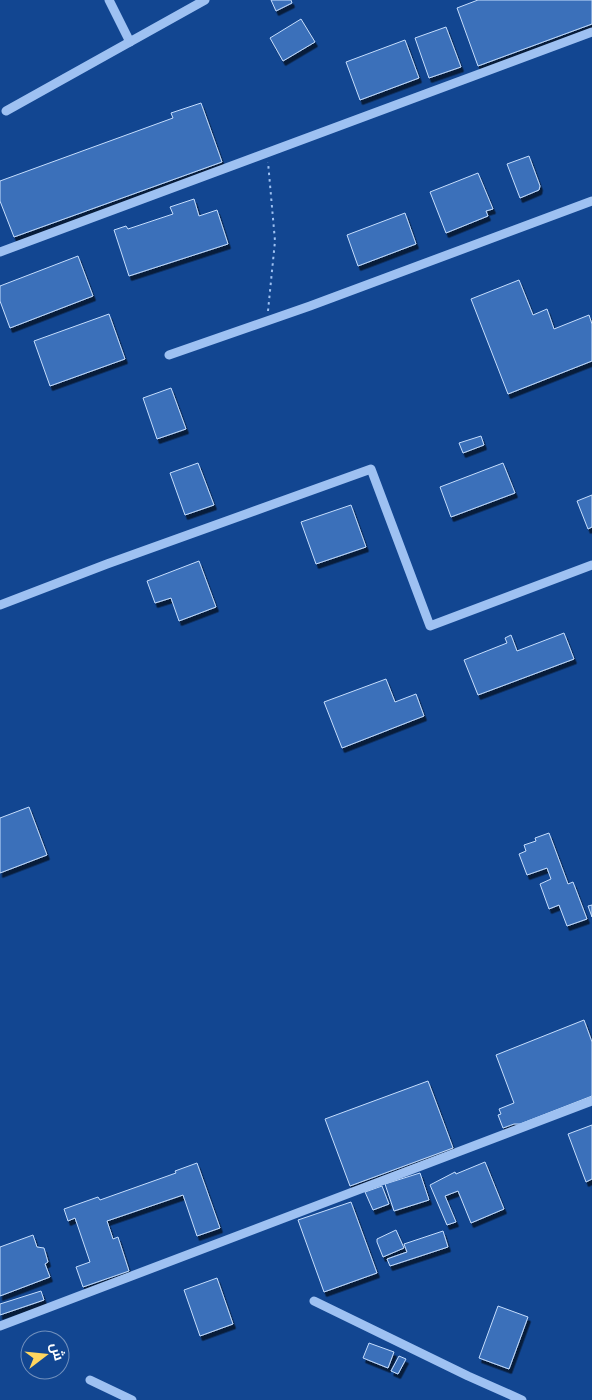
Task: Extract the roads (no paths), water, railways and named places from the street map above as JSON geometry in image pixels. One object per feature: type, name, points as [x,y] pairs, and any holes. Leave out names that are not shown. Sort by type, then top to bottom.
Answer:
[{"type":"street","points":[[109,0],[130,42]]},
{"type":"street","points":[[6,111],[205,0]]},
{"type":"street","points":[[0,252],[592,32]]},
{"type":"street","points":[[169,355],[310,306],[592,201]]},
{"type":"street","points":[[0,605],[371,468],[430,626],[592,565]]},
{"type":"street","points":[[0,1326],[592,1101]]},
{"type":"street","points":[[314,1301],[468,1376],[522,1400]]},
{"type":"street","points":[[90,1380],[132,1400]]}]
